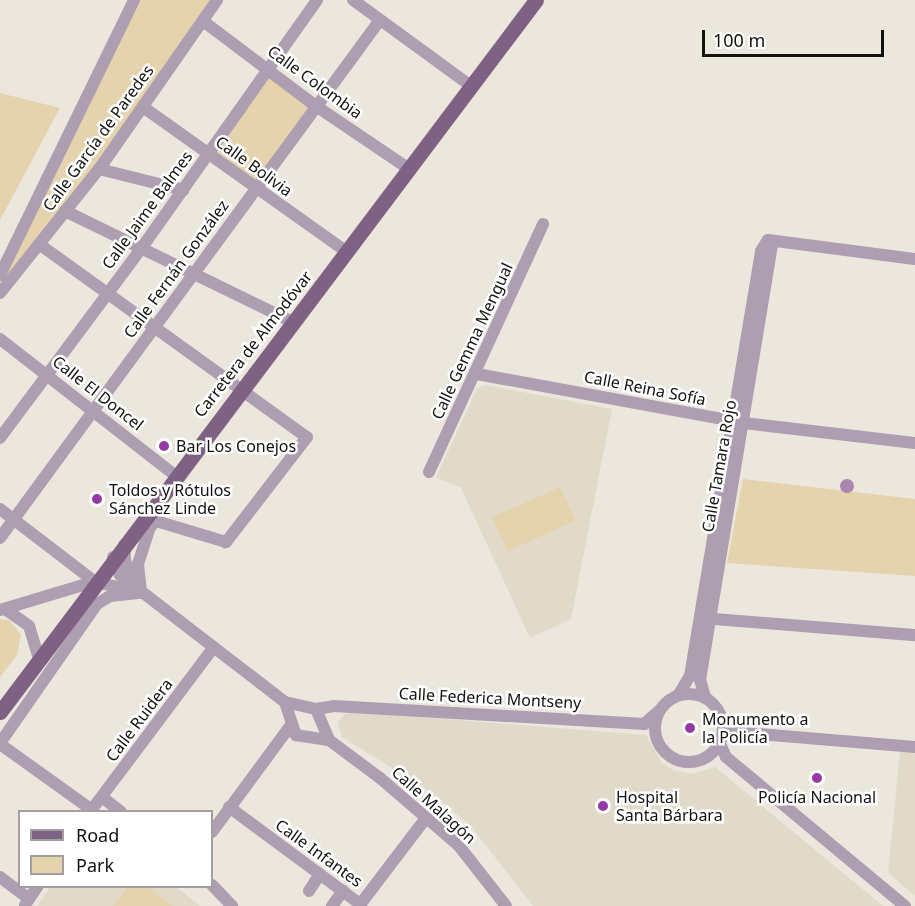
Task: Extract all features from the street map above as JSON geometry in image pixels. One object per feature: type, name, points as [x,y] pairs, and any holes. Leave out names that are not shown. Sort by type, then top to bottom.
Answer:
[{"type":"main road","name":"Carretera de Almodóvar","points":[[0,712],[113,557],[347,252],[536,0]]},
{"type":"street","points":[[0,274],[134,0]]},
{"type":"street","name":"Calle García de Paredes","points":[[0,293],[99,169],[217,0]]},
{"type":"street","name":"Calle Jaime Balmes","points":[[0,438],[105,293],[143,246],[317,0]]},
{"type":"street","points":[[354,0],[471,86]]},
{"type":"street","name":"Calle Fernán González","points":[[0,538],[380,20]]},
{"type":"street","name":"Calle Colombia","points":[[203,21],[269,68],[316,106],[409,169]]},
{"type":"street","name":"Calle Bolivia","points":[[142,107],[347,252]]},
{"type":"street","points":[[99,169],[183,190]]},
{"type":"street","points":[[65,211],[143,246],[293,322]]},
{"type":"street","name":"Calle Gemma Mengual","points":[[429,472],[477,374],[543,224]]},
{"type":"street","name":"Calle Tamara Rojo","points":[[679,694],[690,676],[703,619],[773,241],[768,240],[761,251],[738,422]]},
{"type":"street","points":[[773,241],[915,259]]},
{"type":"street","points":[[39,244],[307,437],[226,542],[156,521],[140,550],[141,593]]},
{"type":"street","name":"Calle El Doncel","points":[[0,339],[48,374],[175,475]]},
{"type":"street","name":"Calle Reina Sofía","points":[[477,374],[738,422],[915,443]]},
{"type":"street","points":[[0,510],[95,582]]},
{"type":"street","points":[[124,543],[125,561],[141,593]]},
{"type":"street","points":[[113,557],[120,575],[285,702],[294,721],[312,738],[329,740],[320,717]]},
{"type":"street","points":[[3,609],[114,578],[141,593]]},
{"type":"street","points":[[90,810],[0,743],[97,603],[110,596],[141,593]]},
{"type":"street","points":[[3,609],[25,621],[34,637],[39,658]]},
{"type":"street","points":[[703,619],[915,635]]},
{"type":"street","name":"Calle Tamara Rojo","points":[[703,619],[700,680],[705,697]]},
{"type":"street","name":"Calle Ruidera","points":[[92,810],[214,647]]},
{"type":"street","points":[[679,694],[705,697],[716,706],[724,731],[720,744],[711,754],[699,761],[679,760],[662,750],[656,738],[644,724],[679,694]]},
{"type":"street","name":"Calle Federica Montseny","points":[[320,717],[334,706],[644,724]]},
{"type":"street","points":[[656,738],[659,711]]},
{"type":"street","points":[[213,831],[294,721],[320,717]]},
{"type":"street","points":[[312,738],[320,717]]},
{"type":"street","points":[[724,731],[915,747]]},
{"type":"street","name":"Calle Malagón","points":[[329,740],[459,846],[506,906]]},
{"type":"street","points":[[720,744],[726,757],[905,906]]},
{"type":"street","points":[[711,754],[726,757]]},
{"type":"street","points":[[102,797],[118,810]]},
{"type":"street","name":"Calle Infantes","points":[[229,807],[360,905],[426,818]]},
{"type":"street","points":[[309,891],[320,874]]},
{"type":"street","points":[[0,877],[27,903],[37,888]]},
{"type":"street","points":[[213,886],[230,905]]},
{"type":"street","points":[[332,906],[343,891]]},
{"type":"shaded area","points":[[485,385],[612,409],[571,619],[530,638],[461,488],[436,477],[477,389]]},
{"type":"shaded area","points":[[847,479],[852,481],[854,486],[852,491],[847,493],[842,491],[840,486],[842,481]]},
{"type":"shaded area","name":"Hospital Santa Bárbara","points":[[346,713],[646,735],[662,763],[673,770],[692,774],[715,767],[883,906],[533,906],[470,825],[423,787],[342,737],[338,722]]},
{"type":"shaded area","points":[[900,751],[915,752],[915,896],[888,873]]},
{"type":"shaded area","points":[[50,888],[177,888],[200,906],[37,906]]},
{"type":"green space","points":[[141,0],[217,0],[0,293],[0,276]]},
{"type":"green space","points":[[269,68],[316,106],[250,187],[203,150]]},
{"type":"green space","points":[[0,93],[60,108],[0,220]]},
{"type":"green space","points":[[743,479],[915,499],[915,576],[727,563]]},
{"type":"green space","points":[[560,487],[575,521],[507,551],[492,517]]},
{"type":"green space","points":[[0,619],[10,621],[21,635],[17,655],[0,677]]},
{"type":"green space","points":[[126,888],[149,888],[173,906],[113,906]]},
{"type":"place","name":"Bar Los Conejos","points":[[164,446]]},
{"type":"place","name":"Toldos y Rótulos Sánchez Linde","points":[[97,499]]},
{"type":"place","name":"Monumento a la Policía","points":[[690,728]]},
{"type":"place","name":"Policía Nacional","points":[[817,778]]},
{"type":"place","name":"Hospital Santa Bárbara","points":[[603,806]]}]
